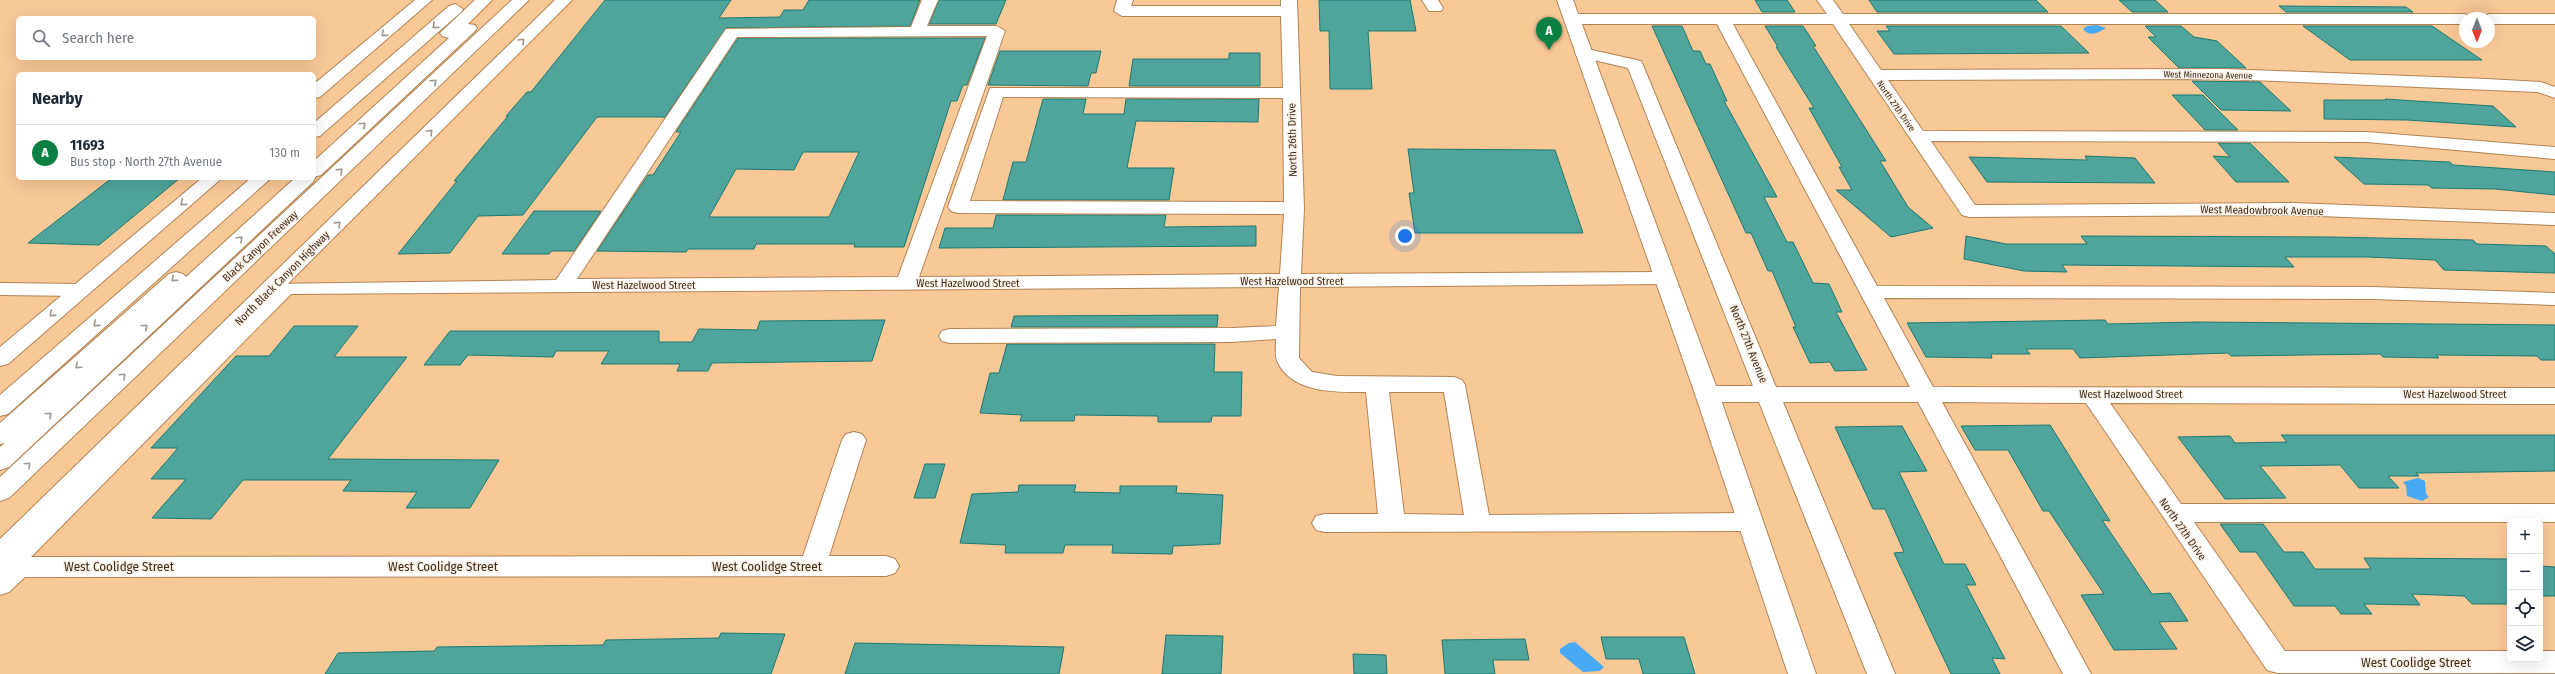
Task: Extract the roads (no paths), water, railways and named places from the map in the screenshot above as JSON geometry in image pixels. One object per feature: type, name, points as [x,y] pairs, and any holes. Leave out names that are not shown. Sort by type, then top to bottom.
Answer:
[{"type":"main road","points":[[316,91],[424,0]]},
{"type":"main road","points":[[316,130],[465,0]]},
{"type":"main road","points":[[316,151],[484,0]]},
{"type":"main road","points":[[316,169],[500,0]]},
{"type":"main road","name":"Black Canyon Freeway","points":[[0,492],[521,0]]},
{"type":"main road","name":"North Black Canyon Highway","points":[[5,568],[564,0]]},
{"type":"main road","points":[[917,30],[930,0]]},
{"type":"main road","points":[[1125,0],[1122,11],[1290,6]]},
{"type":"main road","points":[[1564,0],[1707,394],[1802,674]]},
{"type":"main road","name":"North 27th Drive","points":[[1824,0],[1969,211]]},
{"type":"main road","name":"North 26th Drive","points":[[1290,6],[1294,208],[1288,360],[1305,378],[1337,384],[1454,385],[1478,524]]},
{"type":"main road","points":[[1572,19],[2459,19]]},
{"type":"main road","points":[[1722,19],[2077,674]]},
{"type":"main road","points":[[2495,19],[2555,19]]},
{"type":"main road","points":[[563,285],[732,32],[917,30],[997,31],[906,283]]},
{"type":"main road","name":"North 27th Avenue","points":[[1583,53],[1635,65],[1770,394],[1881,674]]},
{"type":"main road","name":"West Minnezona Avenue","points":[[1875,75],[2225,74],[2548,90]]},
{"type":"main road","points":[[1291,93],[996,92],[958,207],[1294,208]]},
{"type":"main road","points":[[1917,136],[2367,137],[2480,145],[2555,153]]},
{"type":"main road","points":[[0,359],[211,180]]},
{"type":"main road","points":[[0,408],[260,180]]},
{"type":"main road","points":[[0,436],[284,180]]},
{"type":"main road","points":[[0,461],[304,180]]},
{"type":"main road","name":"West Meadowbrook Avenue","points":[[1969,211],[2293,209],[2555,219]]},
{"type":"main road","name":"West Hazelwood Street","points":[[279,288],[1664,278]]},
{"type":"main road","points":[[0,289],[80,290]]},
{"type":"main road","points":[[1871,292],[2372,293],[2555,300]]},
{"type":"main road","points":[[950,336],[1232,335],[1288,332]]},
{"type":"main road","points":[[1377,385],[1392,524]]},
{"type":"main road","name":"West Hazelwood Street","points":[[1707,394],[2555,396]]},
{"type":"main road","name":"North 27th Drive","points":[[2092,394],[2172,513],[2277,662]]},
{"type":"main road","points":[[812,566],[830,517],[854,440]]},
{"type":"main road","points":[[2172,513],[2555,513]]},
{"type":"main road","points":[[1325,523],[1478,524],[1750,522]]},
{"type":"main road","name":"West Coolidge Street","points":[[5,568],[886,566]]},
{"type":"main road","name":"West Coolidge Street","points":[[2277,662],[2555,662]]},
{"type":"water","points":[[2097,25],[2106,28],[2092,34],[2083,29],[2087,26]]},
{"type":"water","points":[[2418,478],[2425,481],[2426,494],[2429,497],[2422,501],[2407,496],[2406,486],[2403,482]]},
{"type":"water","points":[[1575,642],[1604,667],[1600,671],[1583,672],[1560,653],[1560,649],[1569,643]]},
{"type":"place","name":"11693","points":[[1549,50]]}]
